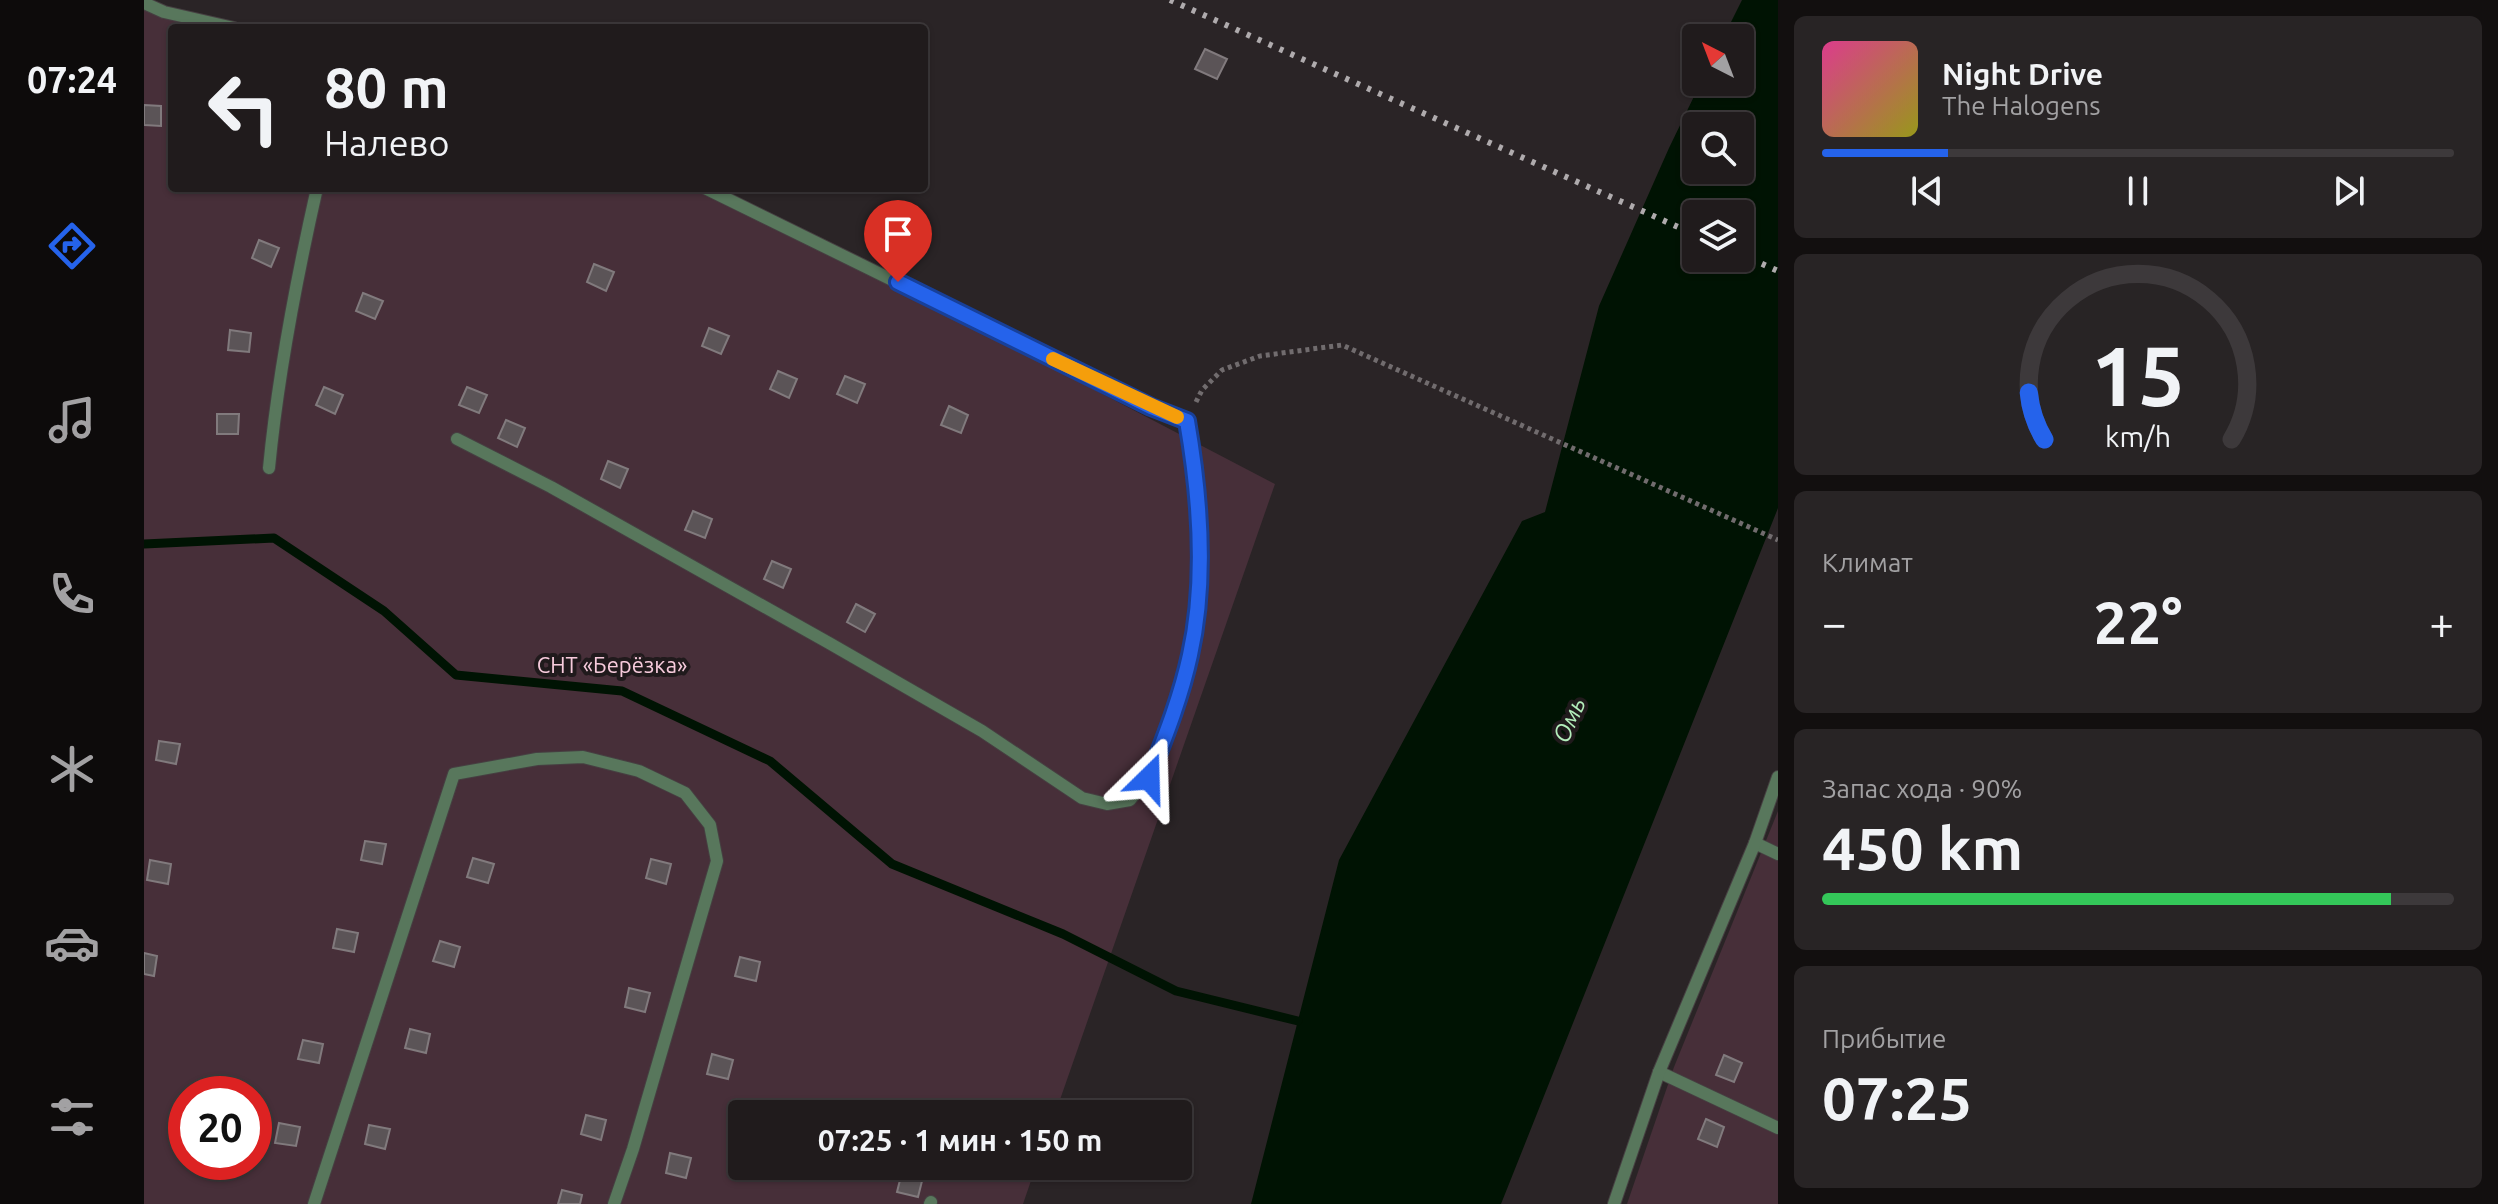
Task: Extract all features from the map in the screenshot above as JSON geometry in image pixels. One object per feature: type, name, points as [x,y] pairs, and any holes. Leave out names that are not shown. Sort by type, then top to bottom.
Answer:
[{"type":"lane","points":[[144,3],[164,12],[216,24]]},
{"type":"lane","points":[[269,468],[280,375],[316,192]]},
{"type":"lane","points":[[457,439],[551,487],[829,643],[982,731],[1082,798],[1107,804],[1130,800],[1149,778],[1173,715],[1191,653],[1200,531],[1195,467],[1187,421],[1151,407],[713,192]]},
{"type":"lane","points":[[314,1204],[454,774],[537,759],[583,757],[639,771],[685,793],[710,825],[717,861],[614,1204]]},
{"type":"lane","points":[[1614,1204],[1659,1072],[1755,843],[1778,777]]},
{"type":"lane","points":[[1755,843],[1778,854]]},
{"type":"lane","points":[[1659,1072],[1778,1128]]},
{"type":"path","points":[[1187,421],[1202,390],[1222,370],[1260,356],[1342,345],[1778,540]]},
{"type":"green space","name":"СНТ «Берёзка»","points":[[144,5],[232,24],[168,24],[168,192],[725,192],[911,294],[1275,484],[1060,1100],[728,1100],[728,1180],[1031,1180],[1023,1204],[144,1204]]},
{"type":"green space","points":[[1778,811],[1778,1204],[1627,1204],[1674,1067]]},
{"type":"water","name":"Омь","points":[[1742,0],[1778,0],[1778,508],[1501,1204],[1251,1204],[1339,860],[1522,521],[1545,512],[1599,306],[1682,121],[1682,184],[1754,184],[1754,112],[1686,112],[1694,96],[1754,96],[1754,24],[1730,24]]},
{"type":"building","points":[[1205,49],[1227,59],[1217,79],[1195,69]]},
{"type":"building","points":[[144,105],[161,106],[161,126],[144,125]]},
{"type":"building","points":[[259,240],[279,248],[271,267],[252,258]]},
{"type":"building","points":[[594,264],[614,272],[606,291],[587,282]]},
{"type":"building","points":[[363,293],[383,301],[375,319],[356,311]]},
{"type":"building","points":[[709,328],[729,336],[721,354],[702,346]]},
{"type":"building","points":[[230,330],[251,333],[249,352],[228,350]]},
{"type":"building","points":[[778,371],[797,379],[789,398],[770,389]]},
{"type":"building","points":[[845,376],[865,384],[857,403],[837,394]]},
{"type":"building","points":[[324,387],[343,395],[335,414],[316,405]]},
{"type":"building","points":[[467,387],[487,395],[479,413],[459,405]]},
{"type":"building","points":[[949,406],[968,415],[961,433],[941,425]]},
{"type":"building","points":[[217,414],[239,414],[238,434],[217,434]]},
{"type":"building","points":[[506,420],[525,428],[517,447],[498,438]]},
{"type":"building","points":[[608,461],[628,469],[620,488],[601,479]]},
{"type":"building","points":[[693,511],[712,519],[705,538],[685,530]]},
{"type":"building","points":[[772,561],[791,569],[783,588],[764,579]]},
{"type":"building","points":[[856,604],[875,614],[865,632],[847,622]]},
{"type":"building","points":[[159,741],[180,744],[176,764],[156,760]]},
{"type":"building","points":[[365,841],[386,844],[382,864],[361,860]]},
{"type":"building","points":[[473,858],[494,864],[488,883],[467,877]]},
{"type":"building","points":[[651,859],[671,864],[666,884],[646,878]]},
{"type":"building","points":[[150,860],[171,864],[168,884],[147,880]]},
{"type":"building","points":[[337,929],[358,933],[354,952],[333,948]]},
{"type":"building","points":[[440,941],[460,947],[454,967],[433,961]]},
{"type":"building","points":[[144,953],[157,956],[154,976],[144,974]]},
{"type":"building","points":[[740,957],[760,962],[756,981],[735,976]]},
{"type":"building","points":[[629,988],[650,993],[645,1012],[625,1007]]},
{"type":"building","points":[[410,1029],[430,1034],[426,1053],[405,1048]]},
{"type":"building","points":[[303,1040],[323,1044],[319,1063],[298,1059]]},
{"type":"building","points":[[712,1054],[733,1060],[728,1079],[707,1074]]},
{"type":"building","points":[[1724,1055],[1742,1063],[1734,1082],[1716,1075]]},
{"type":"building","points":[[586,1115],[606,1120],[601,1140],[581,1134]]},
{"type":"building","points":[[1706,1119],[1724,1127],[1717,1147],[1698,1139]]},
{"type":"building","points":[[279,1123],[300,1127],[296,1146],[275,1143]]},
{"type":"building","points":[[369,1125],[390,1129],[385,1149],[365,1144]]},
{"type":"building","points":[[670,1153],[691,1158],[686,1178],[666,1173]]},
{"type":"building","points":[[900,1180],[922,1180],[918,1197],[897,1192]]},
{"type":"building","points":[[562,1190],[582,1195],[580,1204],[558,1204]]},
{"type":"waterway","points":[[144,544],[274,538],[384,611],[456,675],[622,691],[770,761],[892,864],[1063,934],[1176,991],[1298,1021]]},
{"type":"railway","points":[[1170,0],[1682,229]]},
{"type":"railway","points":[[1754,260],[1778,271]]},
{"type":"slow traffic","points":[[1053,359],[1177,417]]},
{"type":"route","points":[[898,282],[1151,407],[1187,421],[1195,467],[1200,531],[1197,603],[1191,653],[1173,715],[1149,778]]}]
